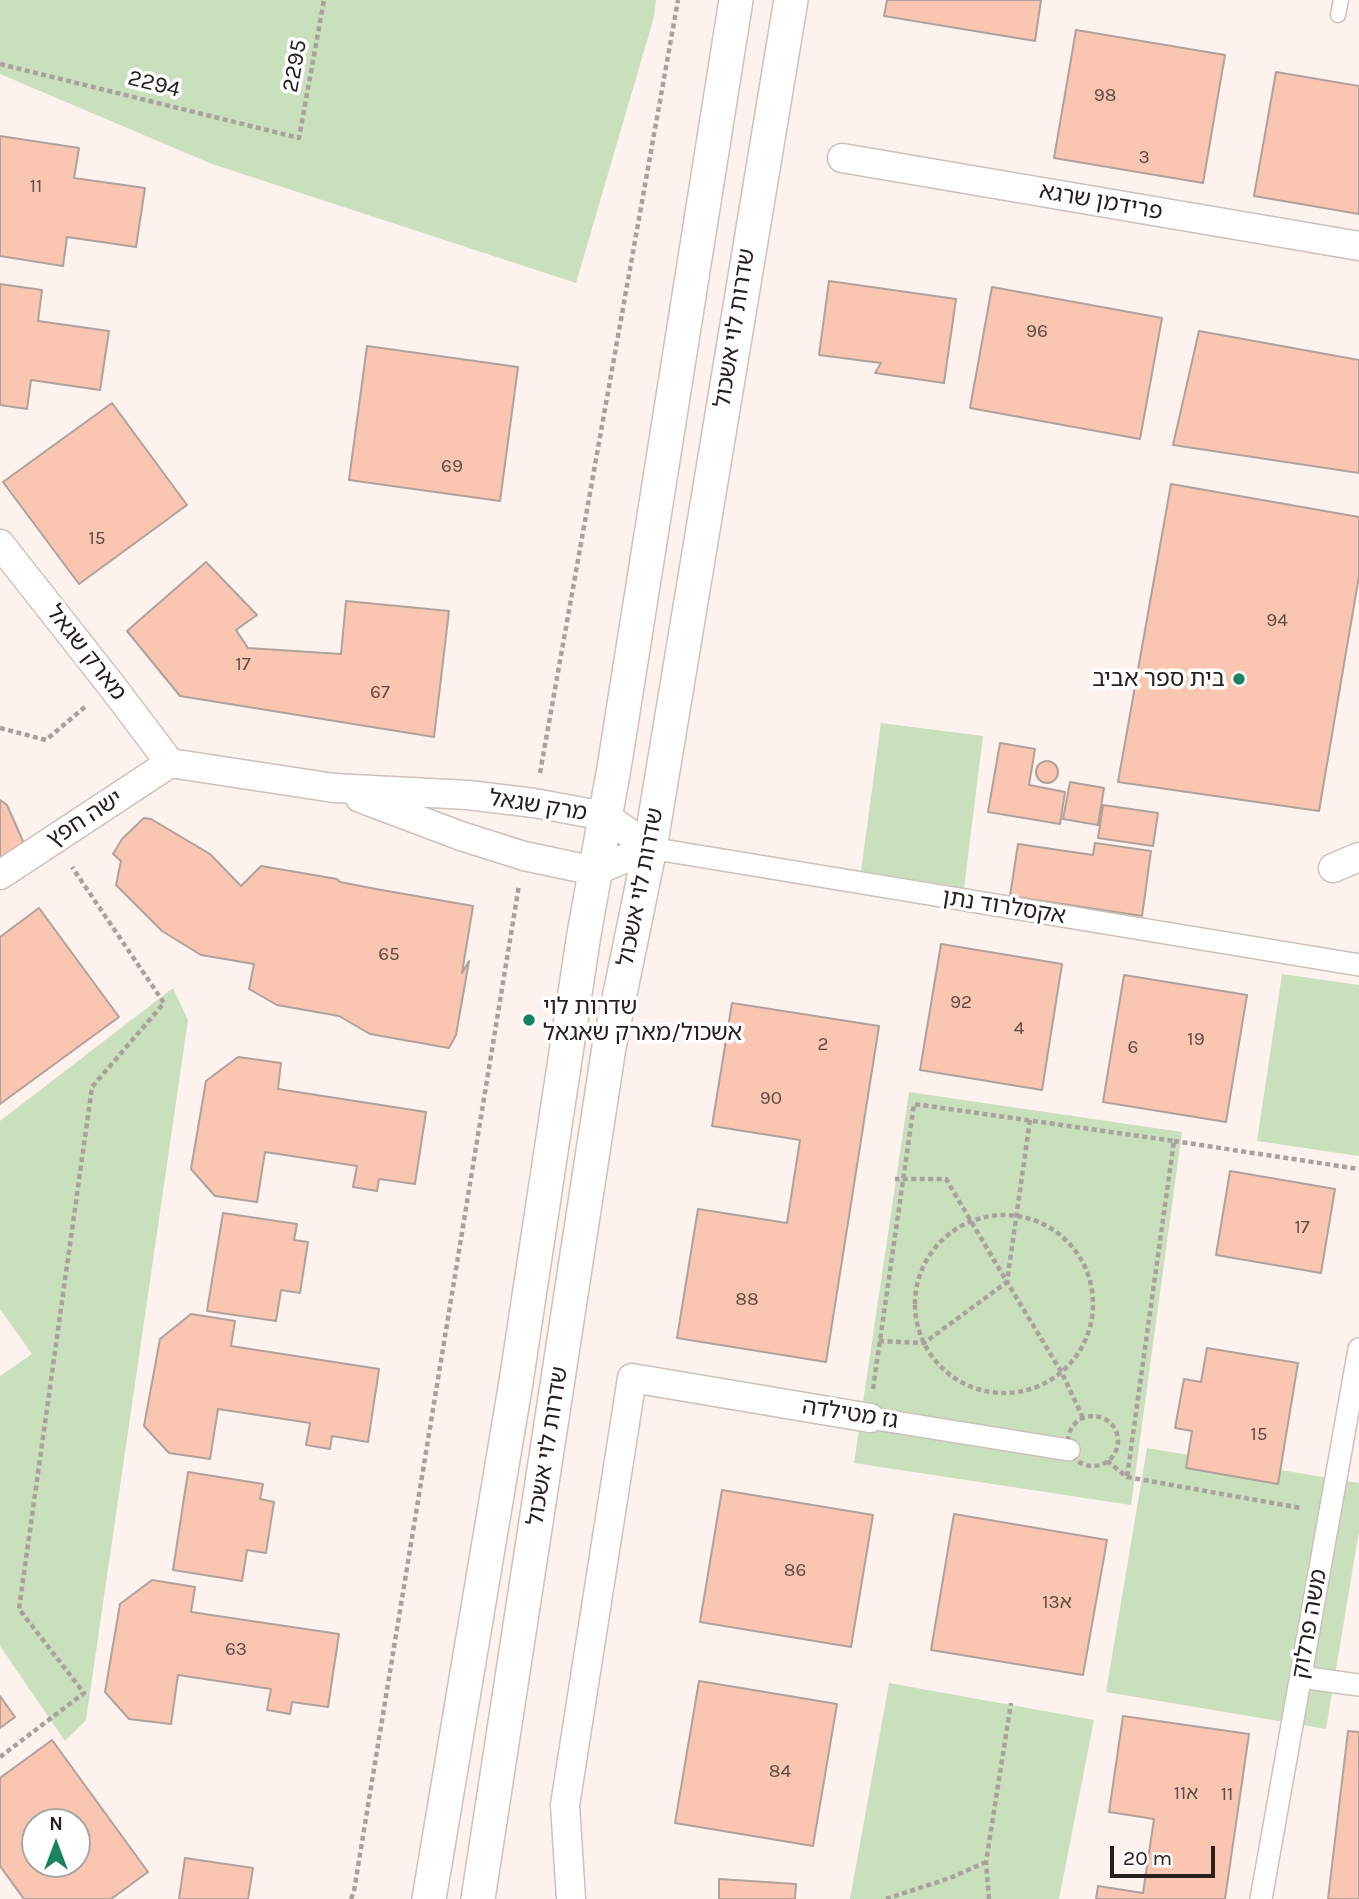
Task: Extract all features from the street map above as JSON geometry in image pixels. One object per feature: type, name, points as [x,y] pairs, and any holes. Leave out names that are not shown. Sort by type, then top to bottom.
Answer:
[{"type":"street","name":"שדרות לוי אשכול","points":[[429,1899],[516,1382],[584,934],[736,0]]},
{"type":"street","name":"שדרות לוי אשכול","points":[[478,1899],[607,1060],[650,848],[791,0]]},
{"type":"street","name":"פרידמן שרגא","points":[[842,158],[1359,246]]},
{"type":"street","name":"מארק שגאל","points":[[0,544],[170,763]]},
{"type":"street","name":"מרק שגאל","points":[[170,763],[334,788],[468,795],[534,803],[605,816],[650,848]]},
{"type":"street","name":"ישה חפץ","points":[[0,875],[170,763]]},
{"type":"street","name":"מרק שגאל","points":[[334,788],[461,836],[524,856],[595,871]]},
{"type":"street","points":[[595,871],[650,848]]},
{"type":"street","name":"אקסלרוד נתן","points":[[650,848],[1359,965]]},
{"type":"street","points":[[1334,868],[1359,856]]},
{"type":"street","name":"משה פרלוק","points":[[1261,1899],[1359,1349]]},
{"type":"street","name":"גז מטילדה","points":[[571,1899],[565,1805],[632,1378],[1069,1450]]},
{"type":"street","points":[[1301,1676],[1359,1685]]},
{"type":"lane","points":[[1338,15],[1341,0]]},
{"type":"path","name":"2295","points":[[299,138],[324,0]]},
{"type":"path","points":[[534,803],[678,0]]},
{"type":"path","name":"2294","points":[[0,64],[299,138]]},
{"type":"path","points":[[0,728],[46,740],[111,685]]},
{"type":"path","points":[[0,1757],[83,1693],[19,1609],[93,1087],[164,1003],[54,840]]},
{"type":"path","points":[[351,1899],[524,856]]},
{"type":"path","points":[[870,1418],[914,1104],[1359,1169]]},
{"type":"path","points":[[879,1340],[924,1343],[1007,1282],[1030,1120]]},
{"type":"path","points":[[1127,1477],[1174,1141]]},
{"type":"path","points":[[895,1179],[946,1179],[1062,1373],[1083,1418]]},
{"type":"path","points":[[993,1215],[1017,1215],[1041,1222],[1063,1236],[1080,1256],[1091,1279],[1094,1305],[1090,1331],[1079,1354],[1062,1373],[1038,1387],[1013,1393],[986,1391],[960,1382],[939,1366],[924,1343],[915,1315],[916,1286],[927,1258],[946,1236],[971,1221],[993,1215]]},
{"type":"path","points":[[1107,1461],[1127,1477],[1329,1513]]},
{"type":"path","points":[[989,1899],[986,1862],[1011,1703]]},
{"type":"path","points":[[886,1899],[950,1878],[986,1862]]},
{"type":"green space","points":[[0,0],[656,0],[654,17],[576,283],[212,164],[0,74]]},
{"type":"green space","points":[[881,723],[983,736],[964,888],[861,871]]},
{"type":"green space","points":[[1282,974],[1359,985],[1359,1156],[1257,1141]]},
{"type":"green space","points":[[173,988],[188,1020],[86,1720],[65,1741],[0,1646],[0,1376],[32,1354],[0,1309],[0,1121]]},
{"type":"green space","points":[[909,1092],[1182,1132],[1131,1505],[854,1463]]},
{"type":"green space","points":[[1147,1448],[1359,1483],[1359,1531],[1326,1729],[1106,1692]]},
{"type":"green space","points":[[889,1683],[1094,1720],[1059,1899],[850,1899]]},
{"type":"building","points":[[887,0],[1041,0],[1035,41],[884,16]]},
{"type":"building","points":[[1076,30],[1225,55],[1203,183],[1054,158]]},
{"type":"building","points":[[1276,72],[1359,86],[1359,214],[1254,196]]},
{"type":"building","points":[[0,136],[79,148],[74,178],[145,188],[136,247],[67,237],[63,266],[0,256]]},
{"type":"building","points":[[829,281],[956,299],[944,383],[875,373],[881,363],[819,355]]},
{"type":"building","points":[[0,284],[42,290],[38,321],[109,331],[100,390],[31,380],[27,409],[0,405]]},
{"type":"building","points":[[992,287],[1162,318],[1140,439],[970,408]]},
{"type":"building","points":[[1199,331],[1359,360],[1359,473],[1173,445]]},
{"type":"building","points":[[367,346],[518,367],[500,501],[349,480]]},
{"type":"building","points":[[112,403],[187,505],[79,584],[3,482]]},
{"type":"building","name":"בית ספר אביב","points":[[1171,484],[1359,517],[1359,576],[1319,811],[1118,782]]},
{"type":"building","points":[[206,562],[257,615],[236,630],[248,648],[341,654],[346,601],[449,611],[434,737],[180,696],[127,631]]},
{"type":"building","points":[[1000,743],[1035,749],[1029,785],[1065,792],[1060,824],[988,812]]},
{"type":"building","points":[[1047,761],[1055,764],[1058,772],[1055,780],[1047,783],[1039,780],[1036,772],[1039,764]]},
{"type":"building","points":[[1070,782],[1104,788],[1098,825],[1063,819]]},
{"type":"building","points":[[0,800],[7,805],[26,848],[0,864]]},
{"type":"building","points":[[1103,805],[1158,813],[1153,846],[1098,838]]},
{"type":"building","points":[[144,818],[151,819],[210,854],[241,886],[261,866],[473,906],[462,973],[469,961],[456,1035],[449,1048],[370,1034],[339,1016],[277,1005],[249,989],[254,964],[201,955],[162,931],[116,885],[121,861],[113,854],[122,839]]},
{"type":"building","points":[[1095,843],[1151,851],[1142,916],[1010,896],[1018,844],[1093,855]]},
{"type":"building","points":[[39,908],[119,1017],[0,1104],[0,937]]},
{"type":"building","points":[[941,944],[1062,964],[1042,1090],[920,1070]]},
{"type":"building","points":[[1124,975],[1247,995],[1226,1122],[1103,1102]]},
{"type":"building","points":[[732,1003],[879,1026],[826,1362],[677,1338],[698,1209],[787,1223],[800,1140],[712,1126]]},
{"type":"building","points":[[238,1057],[281,1063],[278,1089],[426,1112],[415,1184],[379,1179],[377,1191],[353,1187],[357,1166],[265,1152],[257,1202],[215,1196],[191,1169],[206,1081]]},
{"type":"building","points":[[1230,1171],[1335,1189],[1321,1273],[1216,1255]]},
{"type":"building","points":[[223,1213],[297,1224],[294,1240],[308,1242],[300,1293],[281,1290],[276,1321],[207,1311]]},
{"type":"building","points":[[191,1314],[235,1321],[231,1346],[379,1369],[368,1442],[332,1436],[330,1449],[306,1445],[310,1423],[218,1409],[210,1459],[169,1453],[144,1426],[160,1339]]},
{"type":"building","points":[[1207,1348],[1298,1363],[1278,1484],[1186,1468],[1192,1431],[1175,1428],[1184,1379],[1201,1382]]},
{"type":"building","points":[[188,1472],[263,1484],[260,1499],[274,1502],[266,1553],[247,1550],[242,1581],[173,1570]]},
{"type":"building","points":[[722,1490],[873,1515],[851,1647],[700,1622]]},
{"type":"building","points":[[954,1514],[1107,1540],[1083,1675],[931,1650]]},
{"type":"building","points":[[152,1580],[195,1587],[191,1612],[339,1634],[328,1707],[292,1702],[290,1714],[267,1710],[271,1689],[178,1675],[171,1724],[129,1719],[105,1692],[120,1604]]},
{"type":"building","points":[[699,1681],[837,1704],[813,1846],[675,1823]]},
{"type":"building","points":[[0,1696],[15,1717],[0,1728]]},
{"type":"building","points":[[1123,1716],[1249,1734],[1225,1899],[1096,1899],[1098,1886],[1143,1893],[1154,1819],[1109,1812]]},
{"type":"building","points":[[1348,1731],[1359,1732],[1359,1899],[1328,1899]]},
{"type":"building","points":[[52,1740],[148,1872],[111,1899],[24,1899],[0,1866],[0,1778]]},
{"type":"building","points":[[185,1858],[253,1868],[248,1899],[179,1899]]},
{"type":"building","points":[[719,1879],[796,1884],[795,1899],[719,1899]]},
{"type":"place","name":"בית ספר אביב","points":[[1239,679]]},
{"type":"place","name":"שדרות לוי אשכול/מארק שאגאל","points":[[529,1020]]}]
